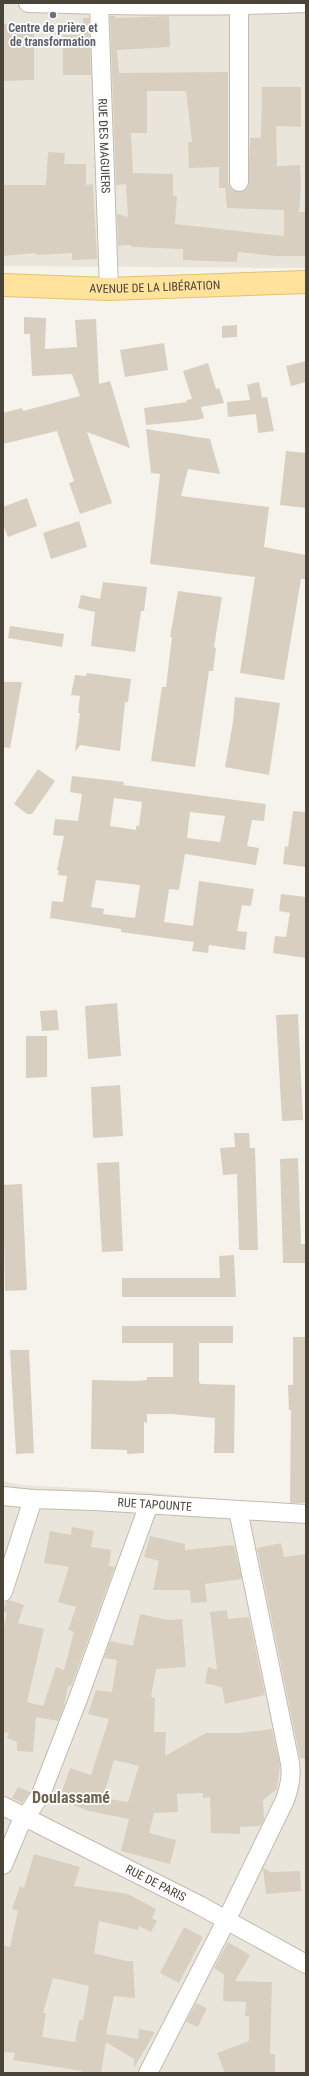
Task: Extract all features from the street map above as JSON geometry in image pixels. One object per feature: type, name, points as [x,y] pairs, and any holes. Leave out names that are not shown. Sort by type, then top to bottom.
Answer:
[{"type":"main road","name":"AVENUE DE LA LIBÉRATION","points":[[3,285],[109,289],[306,282]]},
{"type":"street","points":[[28,3],[239,5],[306,3]]},
{"type":"street","name":"RUE DES MAGUIERS","points":[[99,4],[109,289]]},
{"type":"street","points":[[239,5],[239,182]]},
{"type":"street","name":"RUE TAPOUNTE","points":[[3,1496],[32,1499],[148,1504],[306,1514]]},
{"type":"street","points":[[3,1592],[32,1499]]},
{"type":"street","points":[[3,1866],[19,1827],[41,1794],[64,1736],[148,1504]]},
{"type":"street","points":[[148,2073],[226,1921],[285,1800],[291,1775],[238,1510]]},
{"type":"street","name":"RUE DE PARIS","points":[[3,1806],[199,1905],[306,1964]]},
{"type":"shaded area","points":[[3,3],[306,3],[306,268],[3,266]]},
{"type":"shaded area","points":[[3,1481],[23,1485],[147,1492],[277,1505],[306,1504],[306,2073],[3,2073]]},
{"type":"building","points":[[110,16],[115,16],[115,18],[169,16],[170,47],[117,50],[119,73],[228,72],[228,182],[230,188],[234,191],[244,191],[248,187],[250,138],[261,138],[262,87],[301,87],[301,127],[276,126],[277,166],[300,165],[301,187],[299,212],[306,212],[306,256],[275,256],[238,252],[237,262],[183,260],[183,249],[131,247],[131,245],[118,246],[117,214],[128,217],[126,184],[116,185]],"holes":[[[147,91],[186,91],[192,142],[188,142],[189,168],[219,167],[219,188],[225,188],[227,208],[284,210],[284,236],[175,224],[177,196],[173,196],[173,174],[133,173],[131,133],[147,133]]]},
{"type":"building","points":[[83,18],[89,18],[91,75],[63,75],[63,35],[83,35]]},
{"type":"building","points":[[3,24],[34,24],[34,80],[3,81]]},
{"type":"building","points":[[48,152],[65,153],[64,164],[86,164],[86,185],[93,184],[97,259],[72,260],[72,253],[36,255],[36,253],[3,256],[3,185],[46,185]]},
{"type":"building","points":[[24,317],[46,318],[45,349],[77,347],[75,320],[96,319],[99,384],[110,381],[130,448],[87,432],[112,503],[80,514],[69,483],[74,481],[57,431],[3,444],[3,413],[22,408],[23,411],[80,396],[72,374],[32,376],[30,334],[24,334]]},
{"type":"building","points":[[237,325],[237,337],[222,338],[222,326]]},
{"type":"building","points":[[164,343],[168,370],[125,377],[120,350]]},
{"type":"building","points":[[306,361],[306,382],[291,386],[286,366]]},
{"type":"building","points":[[208,363],[216,389],[219,388],[224,403],[201,407],[204,418],[197,420],[146,425],[144,408],[187,402],[186,400],[192,399],[183,371]]},
{"type":"building","points":[[259,382],[262,398],[267,397],[274,431],[258,433],[256,414],[228,417],[227,402],[250,400],[247,385]]},
{"type":"building","points":[[146,429],[210,439],[220,474],[188,469],[181,496],[269,507],[264,547],[306,555],[306,579],[301,579],[284,680],[240,673],[255,577],[150,564],[160,474],[151,473]]},
{"type":"building","points":[[286,451],[306,453],[306,508],[280,505]]},
{"type":"building","points":[[27,498],[37,526],[8,537],[3,525],[3,507]]},
{"type":"building","points":[[79,521],[87,547],[51,559],[43,533]]},
{"type":"building","points":[[103,582],[147,587],[144,611],[141,611],[135,652],[91,646],[95,612],[78,608],[81,595],[100,599]]},
{"type":"building","points":[[178,591],[222,597],[214,647],[216,648],[213,671],[209,671],[195,767],[151,761],[162,687],[166,687],[172,637],[170,637]]},
{"type":"building","points":[[10,626],[64,634],[62,647],[8,638]]},
{"type":"building","points":[[87,673],[131,679],[128,702],[125,702],[120,751],[80,745],[75,752],[80,713],[78,713],[80,696],[71,695],[75,675],[86,676]]},
{"type":"building","points":[[3,682],[22,682],[10,748],[3,747]]},
{"type":"building","points":[[235,697],[280,703],[269,775],[225,767],[233,722]]},
{"type":"building","points":[[38,769],[55,781],[32,814],[27,814],[14,804]]},
{"type":"building","points":[[72,776],[124,782],[123,785],[266,804],[264,821],[252,820],[247,846],[259,848],[256,865],[185,854],[179,890],[169,889],[164,922],[193,926],[199,881],[254,889],[251,906],[242,905],[237,931],[247,932],[245,950],[209,945],[208,953],[192,951],[194,942],[121,932],[121,929],[50,918],[52,901],[63,902],[67,876],[58,875],[59,871],[57,870],[64,836],[53,835],[55,819],[78,821],[82,794],[70,792]],"holes":[[[114,798],[142,802],[139,826],[136,826],[136,830],[110,826]],[[190,812],[225,816],[220,842],[187,838]],[[96,880],[140,885],[135,918],[103,914],[104,909],[91,907]]]},
{"type":"building","points":[[293,811],[306,812],[306,867],[283,864],[285,846],[288,847]]},
{"type":"building","points":[[281,894],[306,897],[306,958],[273,953],[275,936],[286,937],[290,913],[279,911]]},
{"type":"building","points":[[117,1003],[121,1056],[88,1059],[85,1006]]},
{"type":"building","points":[[57,1010],[59,1030],[42,1031],[40,1011]]},
{"type":"building","points":[[298,1014],[303,1120],[282,1121],[276,1015]]},
{"type":"building","points":[[26,1036],[47,1036],[47,1077],[26,1078]]},
{"type":"building","points":[[120,1085],[123,1136],[93,1138],[91,1087]]},
{"type":"building","points":[[234,1133],[249,1133],[250,1148],[255,1148],[258,1250],[239,1250],[237,1174],[223,1175],[220,1148],[235,1147]]},
{"type":"building","points":[[298,1158],[301,1244],[306,1244],[306,1263],[283,1263],[280,1159]]},
{"type":"building","points":[[119,1162],[123,1251],[102,1252],[97,1163]]},
{"type":"building","points":[[22,1184],[27,1290],[5,1291],[3,1185]]},
{"type":"building","points":[[234,1255],[236,1297],[122,1297],[122,1278],[220,1278],[219,1256]]},
{"type":"building","points":[[122,1326],[233,1326],[233,1343],[199,1343],[199,1382],[201,1384],[235,1385],[234,1453],[214,1453],[215,1418],[171,1414],[147,1414],[147,1423],[144,1422],[144,1453],[127,1454],[127,1450],[91,1449],[92,1380],[135,1381],[147,1380],[147,1377],[173,1377],[173,1343],[122,1343]]},
{"type":"building","points":[[293,1337],[306,1337],[306,1503],[290,1503],[291,1410],[289,1410],[288,1385],[293,1385]]},
{"type":"building","points":[[10,1350],[29,1350],[34,1453],[16,1454]]},
{"type":"building","points":[[72,1527],[94,1531],[91,1547],[111,1550],[109,1566],[115,1567],[71,1686],[68,1686],[64,1706],[58,1721],[36,1717],[33,1752],[17,1751],[17,1742],[7,1738],[9,1733],[3,1732],[3,1631],[7,1613],[3,1611],[6,1602],[9,1600],[24,1605],[18,1623],[44,1629],[27,1702],[43,1706],[56,1667],[64,1670],[74,1632],[68,1630],[76,1607],[58,1602],[69,1567],[44,1563],[50,1531],[71,1535]]},
{"type":"building","points":[[150,1536],[185,1544],[185,1550],[234,1545],[242,1579],[205,1584],[207,1602],[191,1603],[190,1590],[153,1590],[159,1561],[144,1557]]},
{"type":"building","points":[[281,1543],[284,1557],[306,1554],[306,1759],[300,1758],[257,1548]]},
{"type":"building","points":[[227,1610],[228,1619],[249,1617],[265,1695],[225,1704],[222,1687],[205,1683],[208,1667],[217,1670],[210,1612]]},
{"type":"building","points":[[140,1614],[168,1620],[182,1619],[186,1667],[156,1669],[151,1697],[155,1698],[154,1732],[166,1732],[165,1756],[206,1733],[239,1733],[272,1729],[280,1765],[277,1789],[263,1800],[264,1820],[260,1826],[240,1827],[240,1834],[211,1833],[210,1797],[203,1798],[203,1793],[177,1794],[178,1812],[154,1813],[149,1833],[176,1840],[170,1864],[121,1851],[129,1819],[89,1811],[59,1800],[70,1768],[91,1775],[109,1719],[88,1714],[96,1690],[112,1692],[117,1660],[104,1658],[110,1641],[133,1646]],"holes":[[[114,1760],[139,1766],[128,1802],[103,1798]]]},
{"type":"building","points":[[18,1787],[30,1792],[22,1803],[12,1798]]},
{"type":"building","points":[[34,1854],[80,1867],[74,1886],[128,1894],[156,1909],[152,1918],[157,1921],[151,1932],[139,1926],[138,1930],[99,1921],[94,1953],[126,1961],[133,1961],[135,1998],[114,1996],[106,2034],[138,2039],[139,2029],[155,2032],[134,2068],[134,2059],[106,2042],[101,2073],[81,2073],[82,2071],[13,2060],[15,2053],[3,2052],[3,1945],[10,1947],[18,1911],[12,1909],[20,1886],[24,1888]],"holes":[[[53,1978],[89,1986],[83,2020],[79,2020],[75,2042],[42,2037],[46,2013],[43,2013]]]},
{"type":"building","points":[[263,1868],[271,1872],[300,1871],[301,1891],[266,1894]]},
{"type":"building","points":[[184,1927],[203,1937],[179,1983],[160,1973]]},
{"type":"building","points":[[228,1942],[250,1955],[235,1981],[272,1982],[270,2054],[275,2054],[275,2073],[225,2073],[217,2053],[249,2041],[249,2016],[245,2016],[246,2002],[223,2001],[224,1974],[214,1968]]},
{"type":"building","points":[[196,2003],[207,2008],[198,2027],[186,2022]]},
{"type":"place","name":"Centre de prière et de transformation","points":[[53,15]]},
{"type":"district","name":"Doulassamé","points":[[71,1797]]}]
